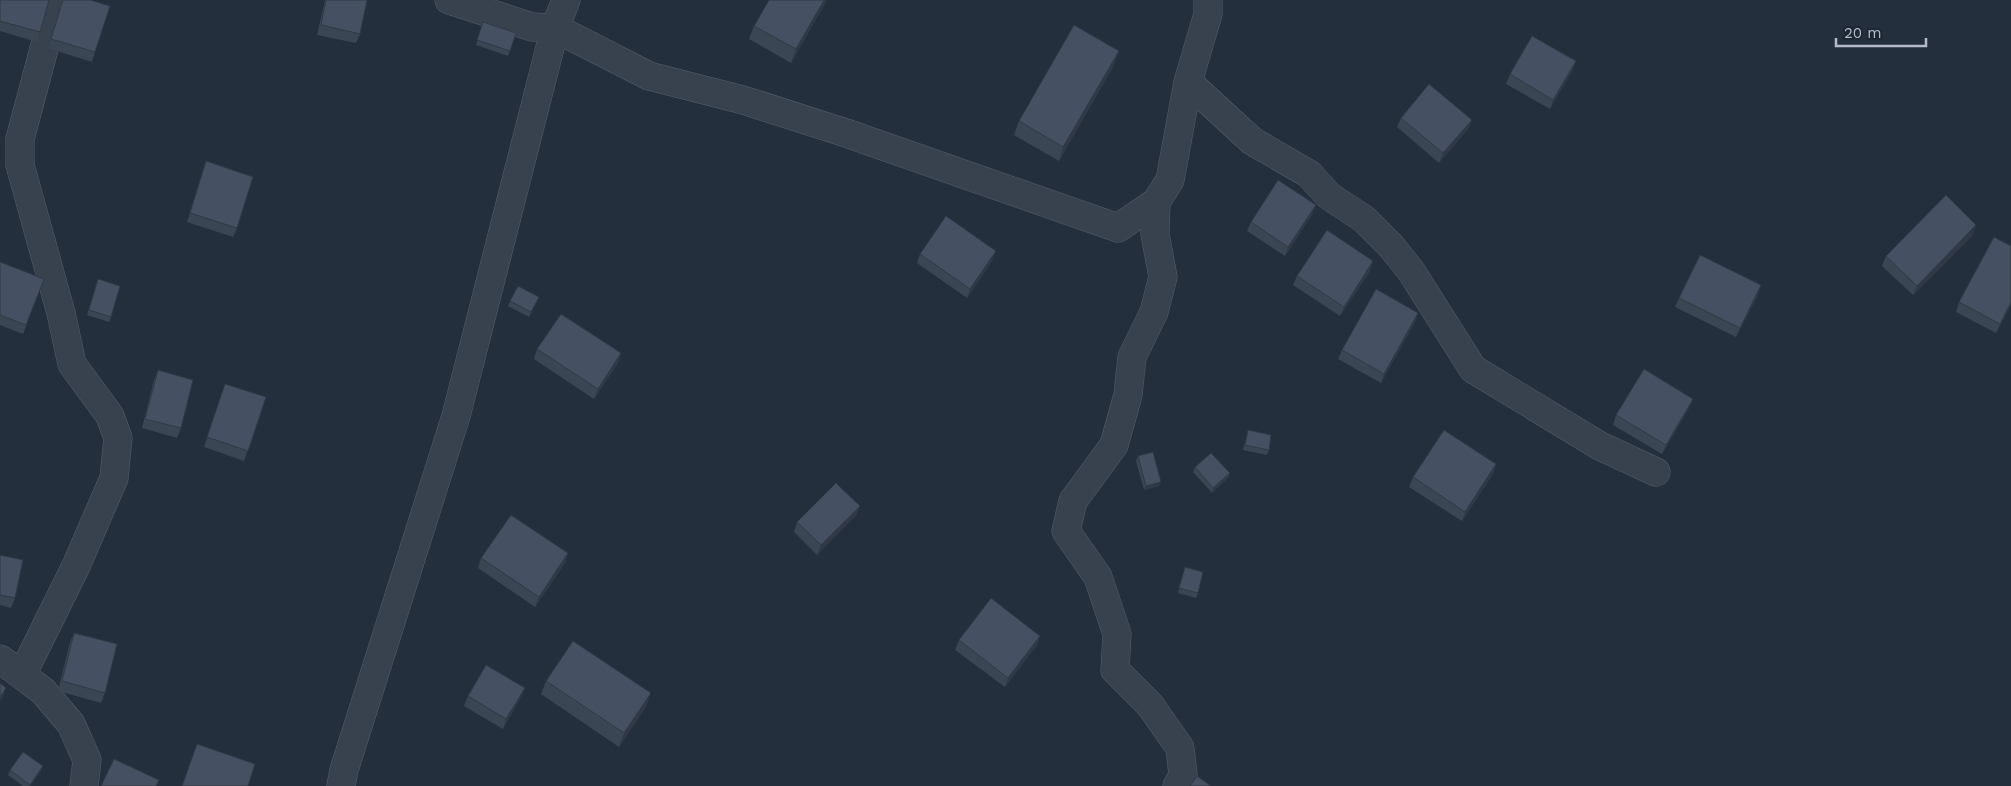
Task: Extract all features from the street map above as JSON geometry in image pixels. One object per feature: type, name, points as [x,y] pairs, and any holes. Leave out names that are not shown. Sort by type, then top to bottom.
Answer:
[{"type":"street","points":[[57,0],[20,139],[20,165],[61,313],[72,364],[110,416],[118,438],[114,478],[76,566],[11,667],[43,691],[71,724],[87,760],[84,786]]},
{"type":"street","points":[[449,0],[532,27],[555,28],[649,76],[743,100],[846,133],[1118,228],[1156,202],[1170,180],[1188,82],[1208,14],[1208,0]]},
{"type":"street","points":[[341,786],[347,761],[456,416],[555,28],[566,0]]},
{"type":"street","points":[[1188,82],[1252,141],[1309,174],[1330,196],[1364,219],[1391,246],[1411,271],[1473,370],[1600,446],[1656,472]]},
{"type":"street","points":[[1156,202],[1155,234],[1163,277],[1154,312],[1132,357],[1128,395],[1114,446],[1073,501],[1066,531],[1098,577],[1117,634],[1115,670],[1150,705],[1180,748],[1183,775],[1177,786]]},
{"type":"building","points":[[0,0],[49,0],[40,32],[0,21]]},
{"type":"building","points":[[63,0],[90,0],[110,6],[95,52],[51,39]]},
{"type":"building","points":[[326,0],[367,0],[360,34],[321,25]]},
{"type":"building","points":[[769,0],[824,0],[796,49],[754,26]]},
{"type":"building","points":[[483,22],[516,33],[510,51],[477,40]]},
{"type":"building","points":[[1074,25],[1119,51],[1063,147],[1019,121]]},
{"type":"building","points":[[1532,36],[1576,61],[1553,100],[1510,74]]},
{"type":"building","points":[[1429,84],[1472,120],[1443,153],[1401,118]]},
{"type":"building","points":[[206,161],[253,177],[237,228],[190,213]]},
{"type":"building","points":[[1278,180],[1316,205],[1288,247],[1251,222]]},
{"type":"building","points":[[1946,195],[1976,225],[1917,286],[1886,256]]},
{"type":"building","points":[[946,216],[996,251],[970,289],[920,254]]},
{"type":"building","points":[[1327,230],[1373,261],[1344,307],[1297,276]]},
{"type":"building","points":[[1994,237],[2011,246],[2011,302],[2000,324],[1959,302]]},
{"type":"building","points":[[1700,255],[1761,285],[1740,328],[1679,298]]},
{"type":"building","points":[[0,262],[44,279],[26,325],[0,315]]},
{"type":"building","points":[[98,279],[120,286],[111,317],[89,310]]},
{"type":"building","points":[[518,286],[539,297],[531,312],[510,301]]},
{"type":"building","points":[[1376,289],[1418,313],[1384,374],[1342,350]]},
{"type":"building","points":[[561,314],[621,353],[598,389],[537,349]]},
{"type":"building","points":[[1644,369],[1693,399],[1666,445],[1616,415]]},
{"type":"building","points":[[158,370],[193,380],[181,428],[145,419]]},
{"type":"building","points":[[225,384],[266,397],[248,451],[207,437]]},
{"type":"building","points":[[1248,430],[1271,435],[1269,450],[1245,445]]},
{"type":"building","points":[[1444,430],[1496,464],[1465,512],[1413,477]]},
{"type":"building","points":[[1153,452],[1161,482],[1146,486],[1138,456]]},
{"type":"building","points":[[1211,453],[1230,473],[1213,488],[1195,467]]},
{"type":"building","points":[[836,483],[860,506],[821,545],[797,522]]},
{"type":"building","points":[[511,515],[568,553],[539,597],[481,558]]},
{"type":"building","points":[[0,555],[23,560],[15,598],[0,595]]},
{"type":"building","points":[[1185,567],[1203,572],[1198,593],[1179,588]]},
{"type":"building","points":[[991,598],[1040,636],[1008,678],[959,640]]},
{"type":"building","points":[[74,633],[117,644],[105,693],[62,681]]},
{"type":"building","points":[[573,641],[651,693],[624,733],[546,681]]},
{"type":"building","points":[[486,665],[525,688],[506,719],[468,696]]},
{"type":"building","points":[[0,683],[6,688],[0,697]]},
{"type":"building","points":[[197,744],[255,764],[248,786],[182,786]]},
{"type":"building","points":[[23,752],[43,766],[30,785],[10,770]]},
{"type":"building","points":[[114,759],[159,780],[156,786],[101,786]]},
{"type":"building","points":[[1197,776],[1211,786],[1190,786]]}]
